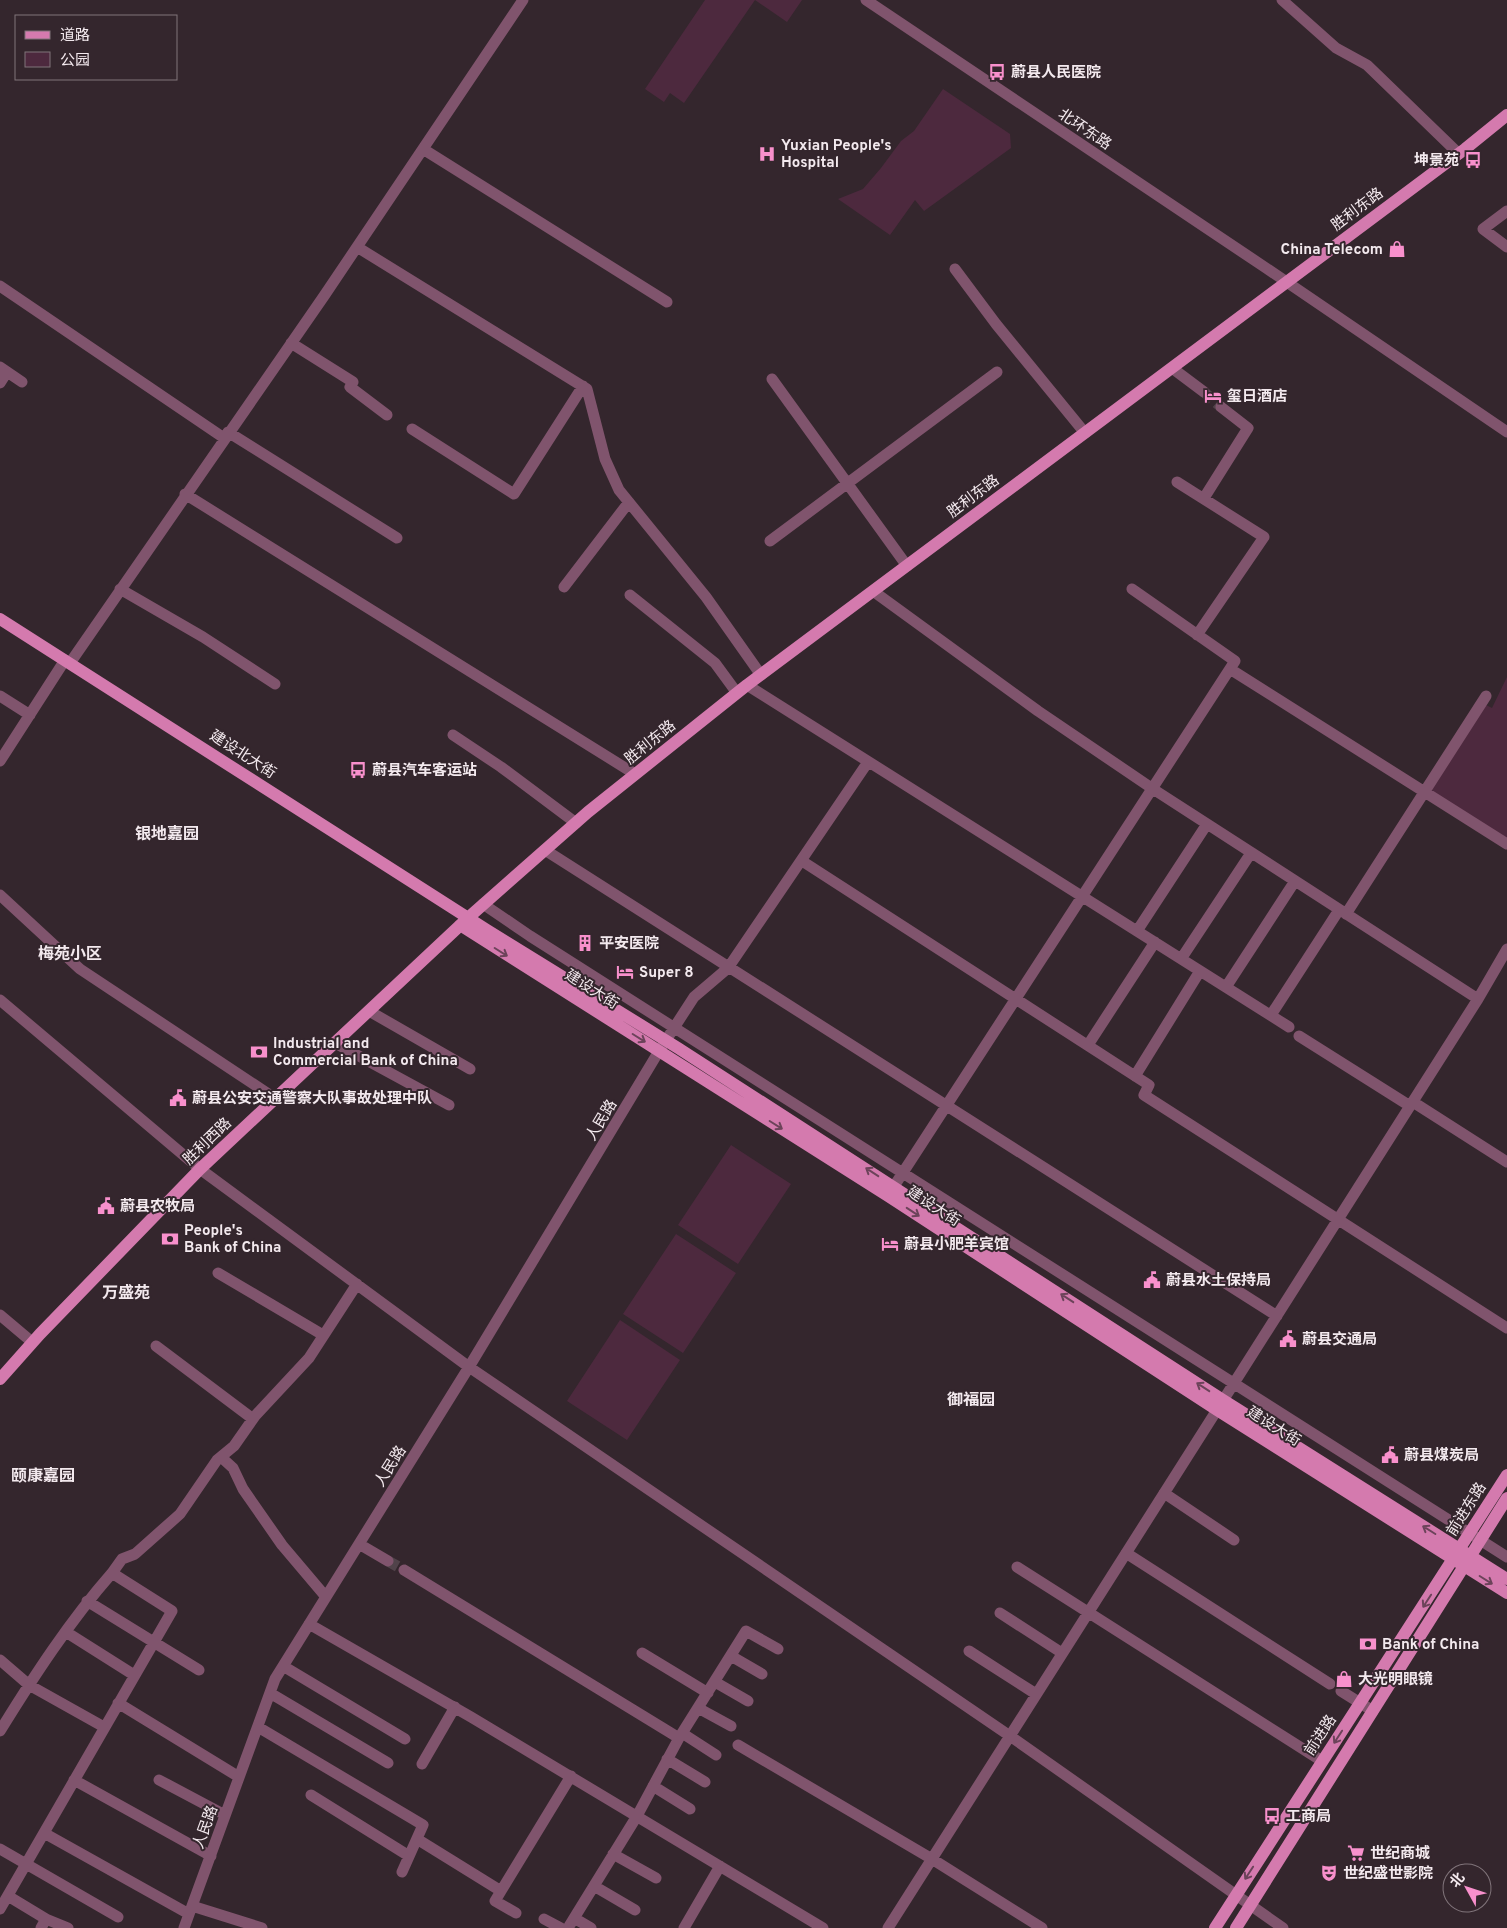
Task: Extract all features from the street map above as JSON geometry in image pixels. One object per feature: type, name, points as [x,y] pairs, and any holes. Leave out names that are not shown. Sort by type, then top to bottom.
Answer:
[{"type":"main road","name":"胜利东路","points":[[464,921],[576,822],[742,689],[1459,154],[1507,115]]},
{"type":"main road","name":"建设北大街","points":[[0,618],[464,921]]},
{"type":"main road","name":"胜利西路","points":[[0,1379],[32,1342],[200,1170],[464,921]]},
{"type":"main road","name":"建设大街","points":[[464,921],[892,1191],[1220,1405],[1462,1558]]},
{"type":"main road","name":"前进东路","points":[[1462,1558],[1507,1475]]},
{"type":"main road","name":"前进东路","points":[[1475,1537],[1507,1498]]},
{"type":"main road","points":[[1462,1558],[1507,1580]]},
{"type":"main road","points":[[1462,1558],[1507,1593]]},
{"type":"main road","points":[[1236,1928],[1373,1711],[1462,1558]]},
{"type":"main road","name":"前进路","points":[[1215,1928],[1360,1703],[1462,1558]]},
{"type":"street","points":[[0,762],[30,715],[120,589],[357,247],[523,0]]},
{"type":"street","name":"北环东路","points":[[866,0],[1507,432]]},
{"type":"street","points":[[1282,0],[1336,48],[1367,65],[1459,154]]},
{"type":"street","points":[[423,149],[667,302]]},
{"type":"street","points":[[1507,211],[1483,229],[1507,247]]},
{"type":"street","points":[[357,247],[587,389],[605,458],[619,490],[706,597],[761,675]]},
{"type":"street","points":[[955,270],[996,324],[1085,432]]},
{"type":"street","points":[[0,286],[226,435],[397,538]]},
{"type":"street","points":[[291,343],[353,382],[350,387],[388,414]]},
{"type":"street","points":[[1172,368],[1204,392]]},
{"type":"street","points":[[0,384],[4,370],[22,382]]},
{"type":"street","points":[[770,541],[997,372]]},
{"type":"street","points":[[772,378],[907,566]]},
{"type":"street","points":[[412,429],[514,494],[583,386]]},
{"type":"street","points":[[1204,498],[1248,428],[1220,407]]},
{"type":"street","points":[[1178,482],[1264,537],[1197,635]]},
{"type":"street","points":[[185,494],[635,774]]},
{"type":"street","points":[[564,587],[629,502]]},
{"type":"street","points":[[120,589],[203,637],[275,684]]},
{"type":"street","points":[[892,1191],[1235,661],[1132,590]]},
{"type":"street","points":[[873,591],[1038,711],[1153,789],[1478,999]]},
{"type":"street","points":[[630,595],[716,664],[742,689],[868,762],[1289,1027]]},
{"type":"street","points":[[1230,670],[1507,844]]},
{"type":"street","points":[[0,696],[30,715]]},
{"type":"street","points":[[1271,1015],[1424,792],[1486,696]]},
{"type":"street","points":[[454,735],[576,822]]},
{"type":"street","name":"人民路","points":[[184,1928],[275,1679],[469,1367],[694,997],[728,968],[868,762]]},
{"type":"street","points":[[1138,931],[1207,824]]},
{"type":"street","points":[[545,850],[1277,1316]]},
{"type":"street","points":[[1181,959],[1251,853]]},
{"type":"street","points":[[802,860],[1149,1085],[1144,1095],[1507,1328]]},
{"type":"street","points":[[1226,987],[1295,881]]},
{"type":"street","points":[[0,895],[80,969],[276,1098]]},
{"type":"street","points":[[483,904],[674,1028],[1507,1557]]},
{"type":"street","points":[[1088,1045],[1155,942]]},
{"type":"street","points":[[888,1928],[1478,999],[1507,949]]},
{"type":"street","points":[[1135,1076],[1200,971]]},
{"type":"street","points":[[0,1000],[200,1170],[469,1367],[1010,1736],[1283,1928]]},
{"type":"street","points":[[369,1011],[470,1069]]},
{"type":"street","points":[[1299,1036],[1507,1162]]},
{"type":"street","points":[[335,1043],[449,1105]]},
{"type":"street","points":[[218,1273],[323,1335]]},
{"type":"street","points":[[0,1731],[87,1601],[122,1559],[135,1554],[180,1514],[221,1457],[234,1446],[253,1419],[293,1373],[309,1358],[356,1284]]},
{"type":"street","points":[[0,1315],[32,1342]]},
{"type":"street","points":[[156,1346],[253,1419]]},
{"type":"street","points":[[221,1457],[233,1468],[243,1489],[282,1545],[326,1597]]},
{"type":"street","points":[[1164,1493],[1234,1540]]},
{"type":"street","points":[[359,1544],[388,1561]]},
{"type":"street","points":[[1126,1553],[1330,1684]]},
{"type":"street","points":[[1017,1567],[1322,1761]]},
{"type":"street","points":[[404,1570],[716,1755]]},
{"type":"street","points":[[0,1909],[172,1611],[112,1573]]},
{"type":"street","points":[[87,1601],[200,1670]]},
{"type":"street","points":[[1000,1613],[1062,1653]]},
{"type":"street","points":[[310,1624],[456,1707],[823,1928]]},
{"type":"street","points":[[591,1928],[571,1923],[637,1816],[681,1735],[746,1631],[778,1649]]},
{"type":"street","points":[[66,1632],[134,1675]]},
{"type":"street","points":[[969,1650],[1036,1694]]},
{"type":"street","points":[[642,1653],[708,1693]]},
{"type":"street","points":[[730,1656],[762,1674]]},
{"type":"street","points":[[0,1660],[29,1685],[104,1727]]},
{"type":"street","points":[[283,1666],[405,1740]]},
{"type":"street","points":[[715,1682],[748,1701]]},
{"type":"street","points":[[1341,1691],[1373,1711]]},
{"type":"street","points":[[270,1692],[388,1762]]},
{"type":"street","points":[[118,1703],[239,1778]]},
{"type":"street","points":[[422,1764],[456,1707]]},
{"type":"street","points":[[698,1708],[731,1726]]},
{"type":"street","points":[[258,1727],[423,1825],[402,1872]]},
{"type":"street","points":[[738,1745],[932,1859],[1042,1928]]},
{"type":"street","points":[[667,1759],[704,1782]]},
{"type":"street","points":[[516,1913],[495,1902],[570,1776]]},
{"type":"street","points":[[74,1780],[210,1856]]},
{"type":"street","points":[[160,1780],[225,1815]]},
{"type":"street","points":[[653,1786],[690,1809]]},
{"type":"street","points":[[310,1795],[409,1856]]},
{"type":"street","points":[[44,1833],[191,1910],[262,1928]]},
{"type":"street","points":[[417,1840],[501,1891]]},
{"type":"street","points":[[0,1850],[118,1917]]},
{"type":"street","points":[[614,1854],[656,1878]]},
{"type":"street","points":[[684,1928],[720,1866]]},
{"type":"street","points":[[594,1886],[635,1910]]},
{"type":"street","points":[[8,1896],[43,1924],[68,1928]]},
{"type":"street","points":[[544,1919],[561,1928]]},
{"type":"green space","points":[[705,0],[755,0],[684,103],[670,93],[664,102],[645,89]]},
{"type":"green space","points":[[755,0],[802,0],[787,22]]},
{"type":"green space","points":[[943,89],[1010,134],[1011,148],[924,211],[915,200],[890,235],[838,199],[863,189],[901,141],[914,131]]},
{"type":"green space","points":[[1507,677],[1507,839],[1429,790],[1484,704],[1492,708]]},
{"type":"green space","points":[[731,1145],[791,1184],[738,1264],[678,1225]]},
{"type":"green space","points":[[676,1234],[736,1273],[683,1353],[623,1314]]},
{"type":"green space","points":[[620,1320],[680,1360],[627,1440],[567,1401]]},
{"type":"tunnel","points":[[1204,392],[1221,407]]},
{"type":"tunnel","points":[[388,1561],[404,1570]]},
{"type":"place","name":"蔚县人民医院","points":[[997,72]]},
{"type":"place","name":"Yuxian People's Hospital","points":[[767,154]]},
{"type":"place","name":"坤景苑","points":[[1473,160]]},
{"type":"place","name":"China Telecom","points":[[1397,249]]},
{"type":"place","name":"玺日酒店","points":[[1213,396]]},
{"type":"place","name":"蔚县汽车客运站","points":[[358,770]]},
{"type":"place","name":"平安医院","points":[[585,943]]},
{"type":"place","name":"Super 8","points":[[625,972]]},
{"type":"place","name":"Industrial and Commercial Bank of China","points":[[259,1052]]},
{"type":"place","name":"蔚县公安交通警察大队事故处理中队","points":[[178,1098]]},
{"type":"place","name":"蔚县农牧局","points":[[106,1206]]},
{"type":"place","name":"People's Bank of China","points":[[170,1239]]},
{"type":"place","name":"蔚县小肥羊宾馆","points":[[890,1244]]},
{"type":"place","name":"蔚县水土保持局","points":[[1152,1280]]},
{"type":"place","name":"蔚县交通局","points":[[1288,1339]]},
{"type":"place","name":"蔚县煤炭局","points":[[1390,1455]]},
{"type":"place","name":"Bank of China","points":[[1368,1644]]},
{"type":"place","name":"大光明眼镜","points":[[1344,1679]]},
{"type":"place","name":"工商局","points":[[1272,1816]]},
{"type":"place","name":"世纪商城","points":[[1356,1853]]},
{"type":"place","name":"世纪盛世影院","points":[[1329,1873]]},
{"type":"district","name":"银地嘉园","points":[[167,833]]},
{"type":"district","name":"梅苑小区","points":[[70,953]]},
{"type":"district","name":"万盛苑","points":[[126,1292]]},
{"type":"district","name":"御福园","points":[[971,1399]]},
{"type":"district","name":"颐康嘉园","points":[[43,1475]]}]
